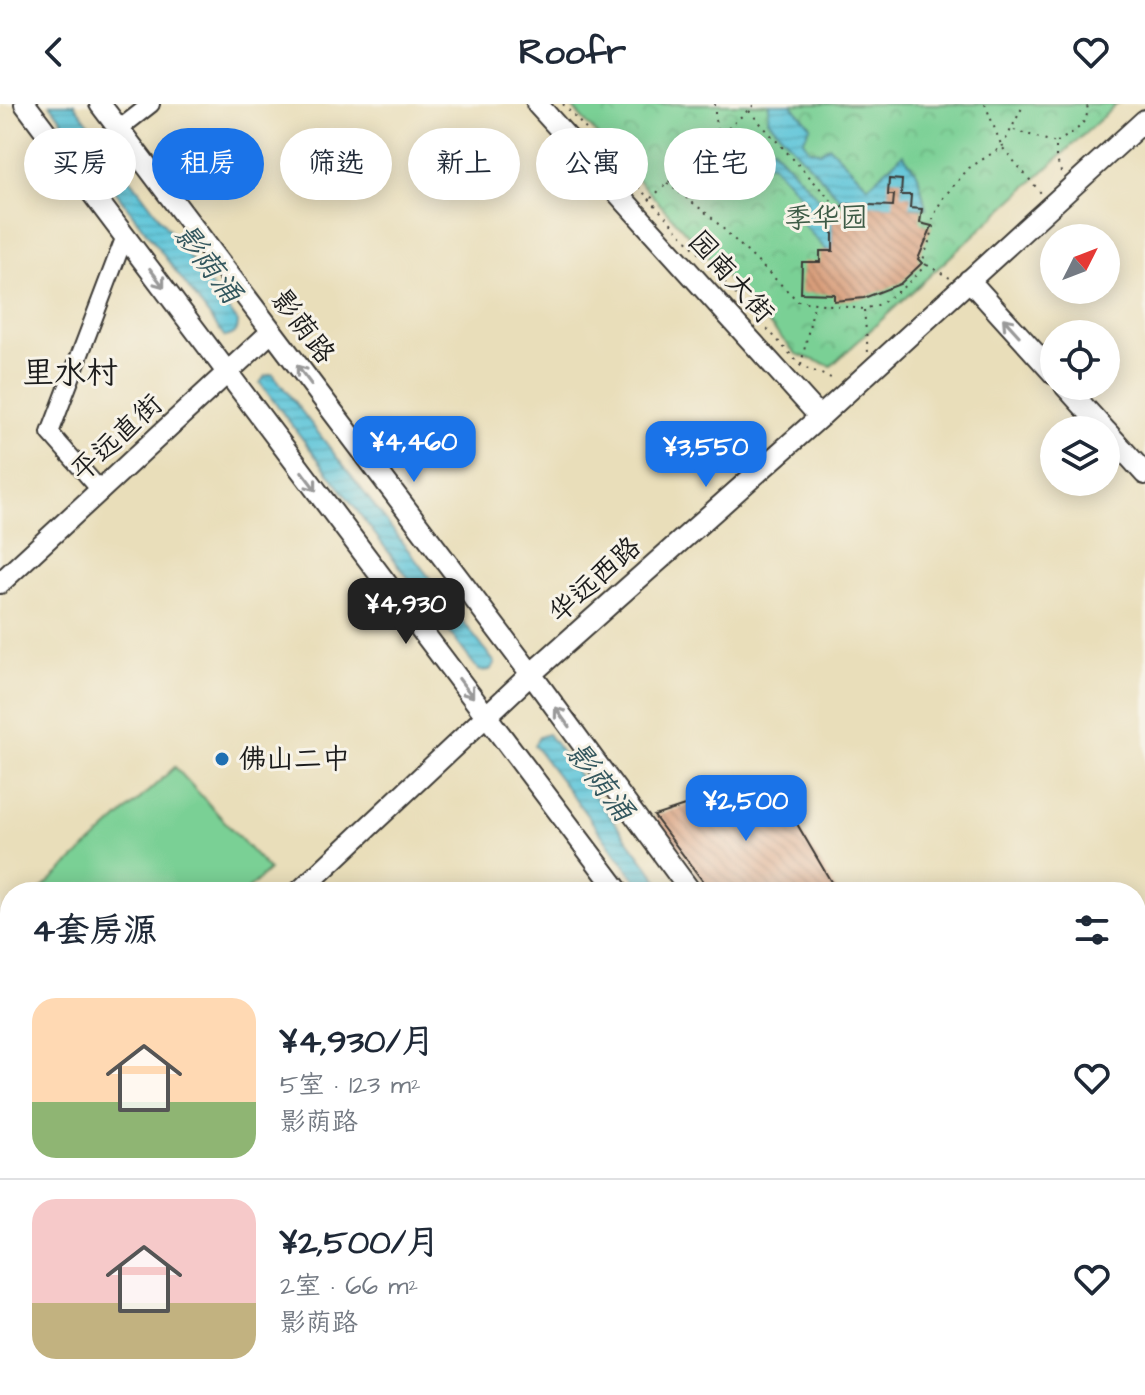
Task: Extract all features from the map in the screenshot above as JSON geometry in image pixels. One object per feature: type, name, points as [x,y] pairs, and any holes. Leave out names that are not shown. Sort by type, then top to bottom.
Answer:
[{"type":"street","points":[[25,104],[125,236],[234,369],[486,716],[611,882]]},
{"type":"street","name":"影荫路","points":[[100,104],[118,128]]},
{"type":"street","points":[[120,128],[151,104]]},
{"type":"street","name":"园南大街","points":[[537,104],[820,417]]},
{"type":"street","name":"华远西路","points":[[310,882],[531,674],[820,417],[962,280],[1145,120]]},
{"type":"street","name":"影荫路","points":[[136,153],[268,336],[531,674],[684,882]]},
{"type":"street","points":[[101,491],[50,433],[125,236]]},
{"type":"street","points":[[962,280],[1040,360]]},
{"type":"street","name":"平远直街","points":[[0,583],[268,336]]},
{"type":"street","points":[[1078,400],[1093,416]]},
{"type":"street","points":[[1120,446],[1145,474]]},
{"type":"path","points":[[563,104],[801,366],[834,380]]},
{"type":"path","points":[[567,108],[572,104]]},
{"type":"path","points":[[715,104],[718,128]]},
{"type":"path","points":[[729,128],[755,104]]},
{"type":"path","points":[[985,104],[1002,147],[1051,204]]},
{"type":"path","points":[[962,280],[926,265],[923,260],[934,227],[933,218],[942,199],[969,168],[1002,147],[1024,104]]},
{"type":"path","points":[[1013,129],[1056,143],[1082,127],[1089,111],[1087,104]]},
{"type":"path","points":[[748,110],[839,209]]},
{"type":"path","points":[[1056,143],[1056,157],[1063,180]]},
{"type":"path","points":[[650,199],[664,186]]},
{"type":"path","points":[[689,200],[710,216],[798,301],[864,309],[881,304],[926,265]]},
{"type":"path","points":[[801,366],[814,303]]},
{"type":"path","points":[[864,309],[869,360]]},
{"type":"green space","name":"季华园","points":[[569,104],[1117,104],[831,366],[796,354],[648,191],[648,128],[591,128]]},
{"type":"green space","points":[[175,767],[269,870],[256,882],[49,882]]},
{"type":"water","points":[[50,104],[74,104],[92,128],[68,128]]},
{"type":"water","points":[[769,104],[791,104],[811,126],[803,140],[809,149],[820,152],[829,146],[868,186],[903,154],[918,175],[926,208],[845,204],[768,120]]},
{"type":"water","points":[[776,152],[833,214],[833,251],[827,251],[801,222],[807,203],[776,168]]},
{"type":"water","points":[[136,186],[238,322],[237,331],[225,337],[122,200],[136,200]]},
{"type":"water","points":[[273,374],[495,663],[490,670],[479,671],[260,383],[265,376]]},
{"type":"water","points":[[548,734],[659,882],[637,882],[534,745],[539,737]]},
{"type":"building","points":[[889,179],[902,180],[901,195],[911,195],[910,208],[922,209],[920,223],[932,226],[918,259],[922,263],[900,284],[864,298],[834,301],[834,294],[801,293],[802,262],[820,262],[820,251],[833,251],[833,214],[845,204],[893,206],[894,195],[888,195]]},
{"type":"building","points":[[770,778],[831,882],[704,882],[654,816]]},
{"type":"place","name":"佛山二中","points":[[222,759]]},
{"type":"district","name":"里水村","points":[[70,373]]},
{"type":"water label","name":"影荫涌","points":[[208,264]]},
{"type":"water label","name":"影荫涌","points":[[600,782]]}]
